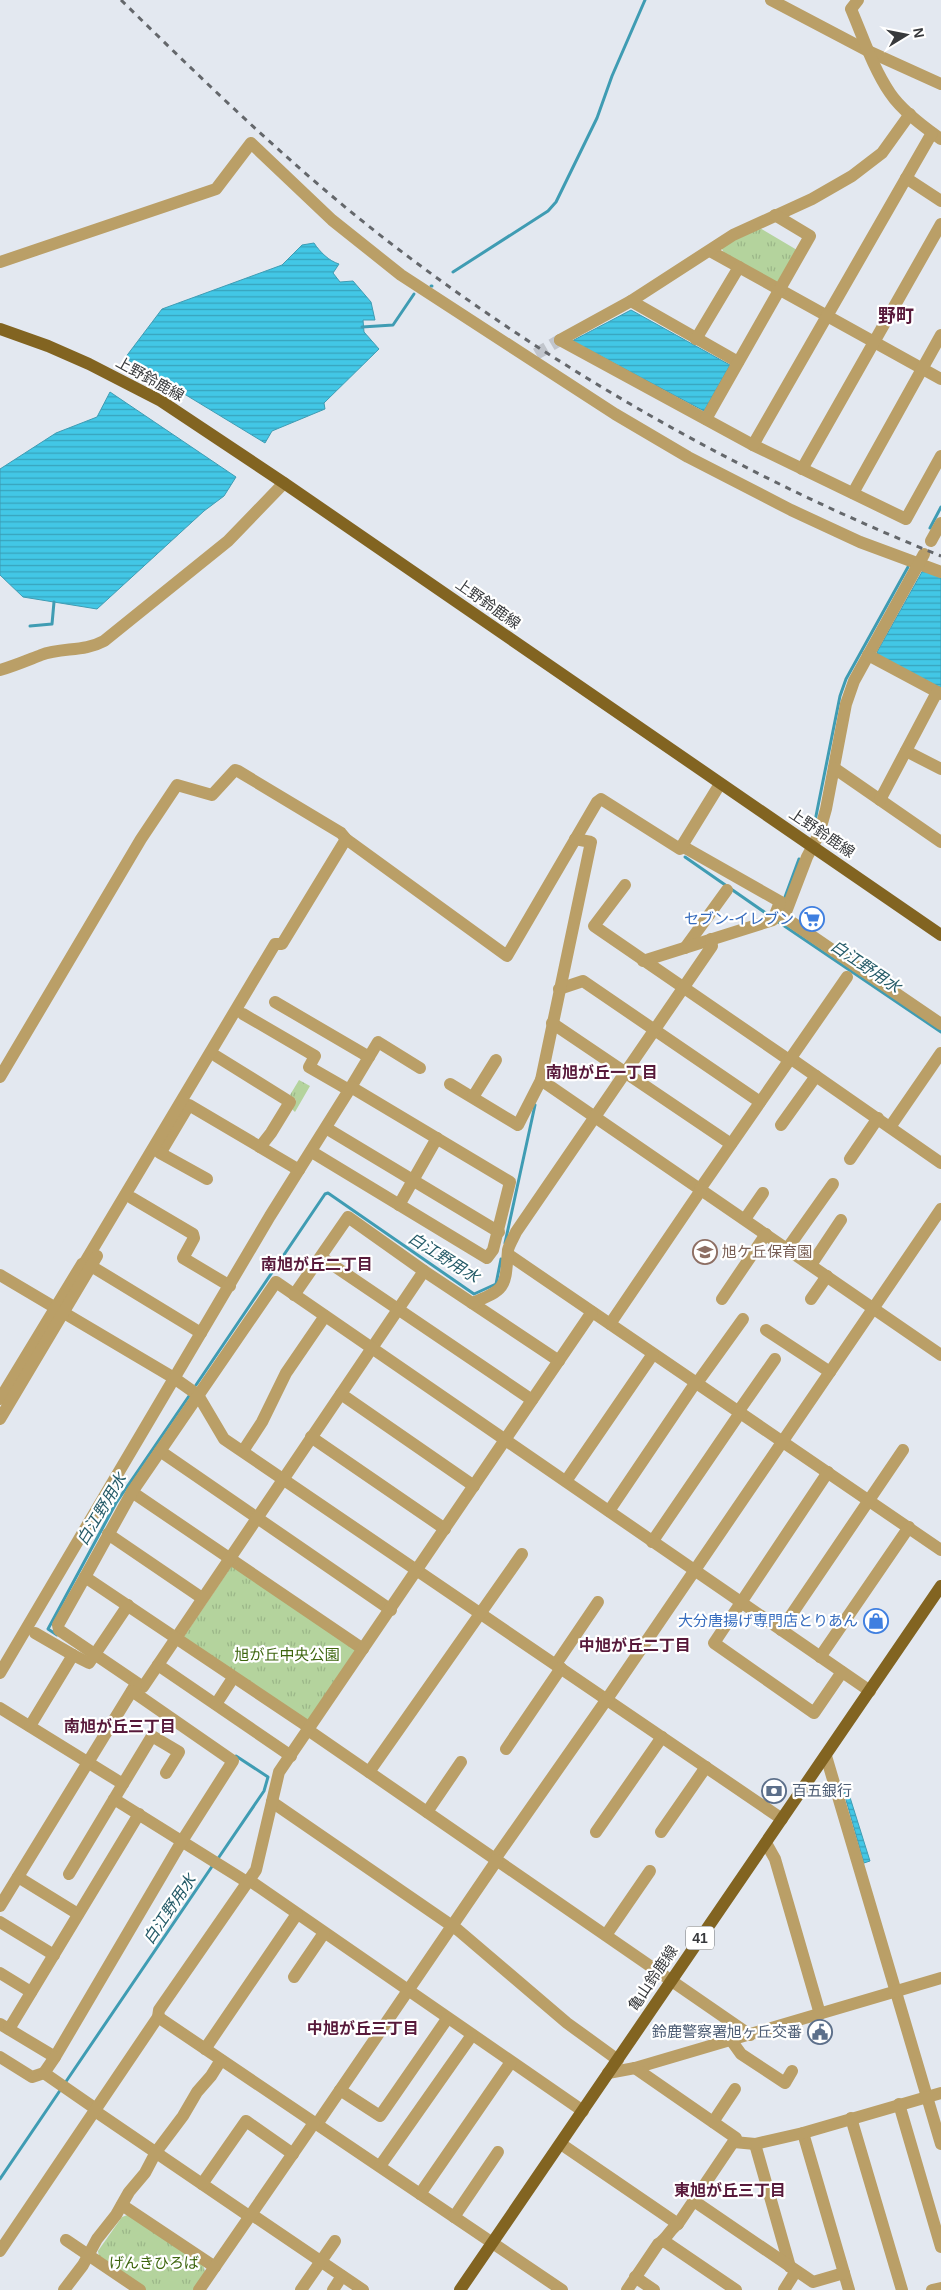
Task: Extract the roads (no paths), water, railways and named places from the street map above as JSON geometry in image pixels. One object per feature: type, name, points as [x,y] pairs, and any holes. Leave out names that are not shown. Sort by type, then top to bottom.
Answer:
[{"type":"main road","name":"上野鈴鹿線","points":[[0,329],[48,346],[89,364],[161,401],[284,483],[941,935]]},
{"type":"main road","name":"亀山鈴鹿線","points":[[460,2290],[941,1586]]},
{"type":"street","points":[[771,0],[868,51],[941,84]]},
{"type":"street","points":[[753,445],[906,178],[936,136],[910,114],[890,93],[868,51],[851,9],[858,0]]},
{"type":"street","points":[[910,114],[882,153],[867,165],[812,199],[733,235],[631,302],[560,340],[753,445],[906,519],[941,456]]},
{"type":"street","points":[[0,262],[216,189],[251,143],[332,220],[401,275],[615,414],[754,492],[860,542],[921,559],[941,572]]},
{"type":"street","points":[[906,178],[941,201]]},
{"type":"street","points":[[706,420],[810,236],[775,215]]},
{"type":"street","points":[[802,469],[941,224]]},
{"type":"street","points":[[710,251],[941,379]]},
{"type":"street","points":[[696,340],[739,268]]},
{"type":"street","points":[[631,302],[738,362]]},
{"type":"street","points":[[853,493],[941,335]]},
{"type":"street","points":[[0,670],[34,659],[42,654],[84,649],[104,641],[228,540],[284,483]]},
{"type":"street","points":[[644,961],[773,920],[784,904],[819,834],[826,808],[846,704],[854,681],[921,559]]},
{"type":"street","points":[[868,655],[939,693],[880,800]]},
{"type":"street","points":[[906,751],[941,769]]},
{"type":"street","points":[[834,768],[941,842]]},
{"type":"street","points":[[0,1076],[141,839],[177,785],[212,795],[235,770],[238,771],[341,833],[346,839],[507,956],[597,802],[601,800],[680,849],[720,784]]},
{"type":"street","points":[[0,1419],[59,1311],[279,944],[346,839]]},
{"type":"street","points":[[450,1084],[518,1125],[530,1104],[539,1084],[591,842],[575,839]]},
{"type":"street","points":[[682,846],[784,904]]},
{"type":"street","points":[[625,885],[594,926],[878,1118],[941,1163]]},
{"type":"street","points":[[684,948],[727,890]]},
{"type":"street","points":[[784,904],[784,917],[852,970],[940,1021]]},
{"type":"street","points":[[472,1303],[498,1291],[507,1277],[509,1253],[516,1232],[712,946],[712,939]]},
{"type":"street","points":[[610,1324],[700,1189],[852,970]]},
{"type":"street","points":[[559,989],[583,981],[760,1102]]},
{"type":"street","points":[[275,1002],[369,1057]]},
{"type":"street","points":[[243,1014],[315,1056],[309,1068],[350,1088],[510,1182],[493,1250],[487,1258],[312,1152]]},
{"type":"street","points":[[552,1023],[731,1144]]},
{"type":"street","points":[[0,1673],[174,1378],[378,1042],[420,1068]]},
{"type":"street","points":[[890,1127],[941,1053]]},
{"type":"street","points":[[216,1056],[290,1102],[271,1134],[260,1147]]},
{"type":"street","points":[[473,1097],[496,1060]]},
{"type":"street","points":[[781,1125],[816,1076]]},
{"type":"street","points":[[539,1084],[594,1116],[940,1353]]},
{"type":"street","points":[[0,1399],[91,1266],[189,1105],[299,1170]]},
{"type":"street","points":[[850,1159],[878,1118]]},
{"type":"street","points":[[326,1128],[499,1232]]},
{"type":"street","points":[[399,1205],[437,1138]]},
{"type":"street","points":[[160,1153],[207,1180]]},
{"type":"street","points":[[787,1249],[833,1184]]},
{"type":"street","points":[[745,1220],[763,1192]]},
{"type":"street","points":[[132,1198],[193,1234],[194,1238],[183,1258],[230,1286]]},
{"type":"street","points":[[199,2290],[293,2154],[340,2090],[781,1441],[875,1309],[941,1209]]},
{"type":"street","points":[[294,1295],[348,1217],[424,1271],[559,1361]]},
{"type":"street","points":[[811,1265],[841,1220]]},
{"type":"street","points":[[722,1299],[766,1234]]},
{"type":"street","points":[[493,1250],[509,1253],[653,1354],[941,1550]]},
{"type":"street","points":[[321,1257],[532,1400]]},
{"type":"street","points":[[91,1266],[201,1333]]},
{"type":"street","points":[[134,1687],[143,1687],[424,1271]]},
{"type":"street","points":[[0,1275],[174,1378],[198,1395],[224,1439],[284,1478],[782,1819]]},
{"type":"street","points":[[811,1299],[827,1276]]},
{"type":"street","points":[[0,2057],[32,2077],[44,2073],[182,1841],[232,1761],[134,1687],[92,1659],[59,1630],[58,1625],[132,1492],[276,1282],[870,1691]]},
{"type":"street","points":[[0,2251],[158,2017],[159,2010],[256,1870],[279,1772],[592,1312]]},
{"type":"street","points":[[243,1451],[262,1422],[286,1373],[325,1316]]},
{"type":"street","points":[[608,1511],[743,1319]]},
{"type":"street","points":[[766,1330],[830,1372]]},
{"type":"street","points":[[566,1482],[653,1354]]},
{"type":"street","points":[[652,1542],[775,1359]]},
{"type":"street","points":[[341,1394],[474,1486]]},
{"type":"street","points":[[311,1438],[445,1529]]},
{"type":"street","points":[[781,1630],[903,1450]]},
{"type":"street","points":[[160,1451],[391,1610]]},
{"type":"street","points":[[828,1472],[714,1643],[814,1713],[842,1672]]},
{"type":"street","points":[[132,1492],[363,1649]]},
{"type":"street","points":[[820,1657],[909,1527]]},
{"type":"street","points":[[108,1534],[202,1598]]},
{"type":"street","points":[[369,1772],[522,1554]]},
{"type":"street","points":[[84,1576],[176,1637],[750,2035]]},
{"type":"street","points":[[506,1749],[598,1602]]},
{"type":"street","points":[[92,1659],[128,1605]]},
{"type":"street","points":[[35,1633],[73,1655],[92,1659]]},
{"type":"street","points":[[30,1726],[73,1655]]},
{"type":"street","points":[[158,1665],[291,1756]]},
{"type":"street","points":[[216,1704],[233,1678]]},
{"type":"street","points":[[0,1906],[134,1687]]},
{"type":"street","points":[[0,1708],[123,1784]]},
{"type":"street","points":[[69,1874],[152,1736],[179,1752],[166,1773]]},
{"type":"street","points":[[596,1832],[662,1737]]},
{"type":"street","points":[[826,1756],[941,2144]]},
{"type":"street","points":[[427,1812],[461,1762]]},
{"type":"street","points":[[661,1832],[706,1767]]},
{"type":"street","points":[[114,1799],[248,1881],[582,2111]]},
{"type":"street","points":[[272,1802],[452,1926],[566,2024],[618,2060]]},
{"type":"street","points":[[54,2057],[5,2027],[31,1992],[140,1814]]},
{"type":"street","points":[[766,1843],[775,1859],[820,2014]]},
{"type":"street","points":[[606,1935],[650,1871]]},
{"type":"street","points":[[18,1877],[78,1914]]},
{"type":"street","points":[[205,2049],[297,1914]]},
{"type":"street","points":[[0,1922],[54,1955]]},
{"type":"street","points":[[294,1977],[324,1933]]},
{"type":"street","points":[[0,1972],[31,1992]]},
{"type":"street","points":[[608,2074],[750,2035],[941,1978]]},
{"type":"street","points":[[158,2017],[562,2290]]},
{"type":"street","points":[[340,2090],[380,2116],[447,2019]]},
{"type":"street","points":[[380,2166],[472,2036]]},
{"type":"street","points":[[731,2040],[741,2054],[785,2083],[792,2071]]},
{"type":"street","points":[[64,2290],[122,2205],[128,2192],[145,2173],[156,2152],[178,2124],[197,2092],[211,2076],[221,2060]]},
{"type":"street","points":[[420,2194],[511,2062]]},
{"type":"street","points":[[626,2290],[658,2244],[664,2241],[672,2228],[678,2224],[736,2138],[635,2068]]},
{"type":"street","points":[[44,2073],[202,2184],[363,2290]]},
{"type":"street","points":[[712,2122],[735,2089]]},
{"type":"street","points":[[734,2142],[755,2144],[803,2133],[941,2093]]},
{"type":"street","points":[[899,2104],[941,2247]]},
{"type":"street","points":[[851,2118],[902,2290]]},
{"type":"street","points":[[202,2184],[246,2121],[293,2154]]},
{"type":"street","points":[[803,2133],[849,2290]]},
{"type":"street","points":[[560,2144],[678,2224]]},
{"type":"street","points":[[755,2144],[793,2269],[784,2290]]},
{"type":"street","points":[[454,2217],[498,2152]]},
{"type":"street","points":[[694,2201],[813,2282],[844,2273]]},
{"type":"street","points":[[122,2205],[215,2267]]},
{"type":"street","points":[[66,2240],[140,2290]]},
{"type":"street","points":[[301,2290],[335,2241]]},
{"type":"street","points":[[664,2241],[736,2290]]},
{"type":"street","points":[[333,2290],[342,2276]]},
{"type":"street","points":[[635,2277],[654,2290]]},
{"type":"street","points":[[932,2290],[941,2288]]},
{"type":"water","points":[[314,243],[325,256],[339,264],[333,273],[340,282],[353,281],[371,302],[375,320],[363,320],[364,332],[379,349],[324,403],[325,409],[272,431],[265,443],[125,358],[162,309],[282,265],[302,245]]},
{"type":"water","points":[[631,310],[730,365],[704,411],[572,341]]},
{"type":"water","points":[[110,392],[236,477],[224,496],[204,511],[97,609],[23,597],[0,575],[0,469],[56,433],[97,417]]},
{"type":"water","points":[[923,570],[941,576],[941,688],[878,656],[877,652]]},
{"type":"water","points":[[848,1791],[870,1861],[864,1863],[844,1793]]},
{"type":"waterway","points":[[453,272],[548,211],[556,202],[597,118],[612,76],[645,0]]},
{"type":"waterway","points":[[362,327],[393,325],[414,294]]},
{"type":"waterway","points":[[930,528],[941,507]]},
{"type":"waterway","points":[[814,826],[840,696],[846,679],[908,567]]},
{"type":"waterway","points":[[30,626],[52,624],[54,602]]},
{"type":"waterway","name":"白江野用水","points":[[685,857],[770,916]]},
{"type":"waterway","points":[[785,897],[799,859]]},
{"type":"waterway","name":"白江野用水","points":[[777,921],[941,1032]]},
{"type":"waterway","name":"白江野用水","points":[[505,1243],[535,1105]]},
{"type":"waterway","name":"白江野用水","points":[[196,1385],[325,1194],[328,1193],[474,1294],[496,1284],[501,1259]]},
{"type":"waterway","name":"白江野用水","points":[[57,1635],[48,1629],[116,1503],[189,1396]]},
{"type":"waterway","name":"白江野用水","points":[[217,1860],[264,1791],[268,1777],[236,1756]]},
{"type":"waterway","name":"白江野用水","points":[[65,2083],[213,1865]]},
{"type":"waterway","name":"白江野用水","points":[[0,2179],[61,2089]]},
{"type":"tunnel","points":[[536,354],[560,340]]},
{"type":"railway","points":[[121,0],[217,93],[316,183],[385,239],[516,333],[652,417],[722,455],[867,525],[941,556]]},
{"type":"place","name":"セブン-イレブン","points":[[812,919]]},
{"type":"place","name":"旭ケ丘保育園","points":[[705,1252]]},
{"type":"place","name":"大分唐揚げ専門店とりあん","points":[[876,1621]]},
{"type":"place","name":"百五銀行","points":[[774,1791]]},
{"type":"place","name":"鈴鹿警察署旭ヶ丘交番","points":[[820,2032]]},
{"type":"district","name":"野町","points":[[896,316]]},
{"type":"district","name":"南旭が丘一丁目","points":[[602,1072]]},
{"type":"district","name":"南旭が丘二丁目","points":[[317,1264]]},
{"type":"district","name":"中旭が丘二丁目","points":[[635,1645]]},
{"type":"district","name":"南旭が丘三丁目","points":[[120,1726]]},
{"type":"district","name":"中旭が丘三丁目","points":[[363,2028]]},
{"type":"district","name":"東旭が丘三丁目","points":[[730,2190]]},
{"type":"park label","name":"旭が丘中央公園","points":[[287,1655]]},
{"type":"park label","name":"げんきひろば","points":[[154,2263]]}]
